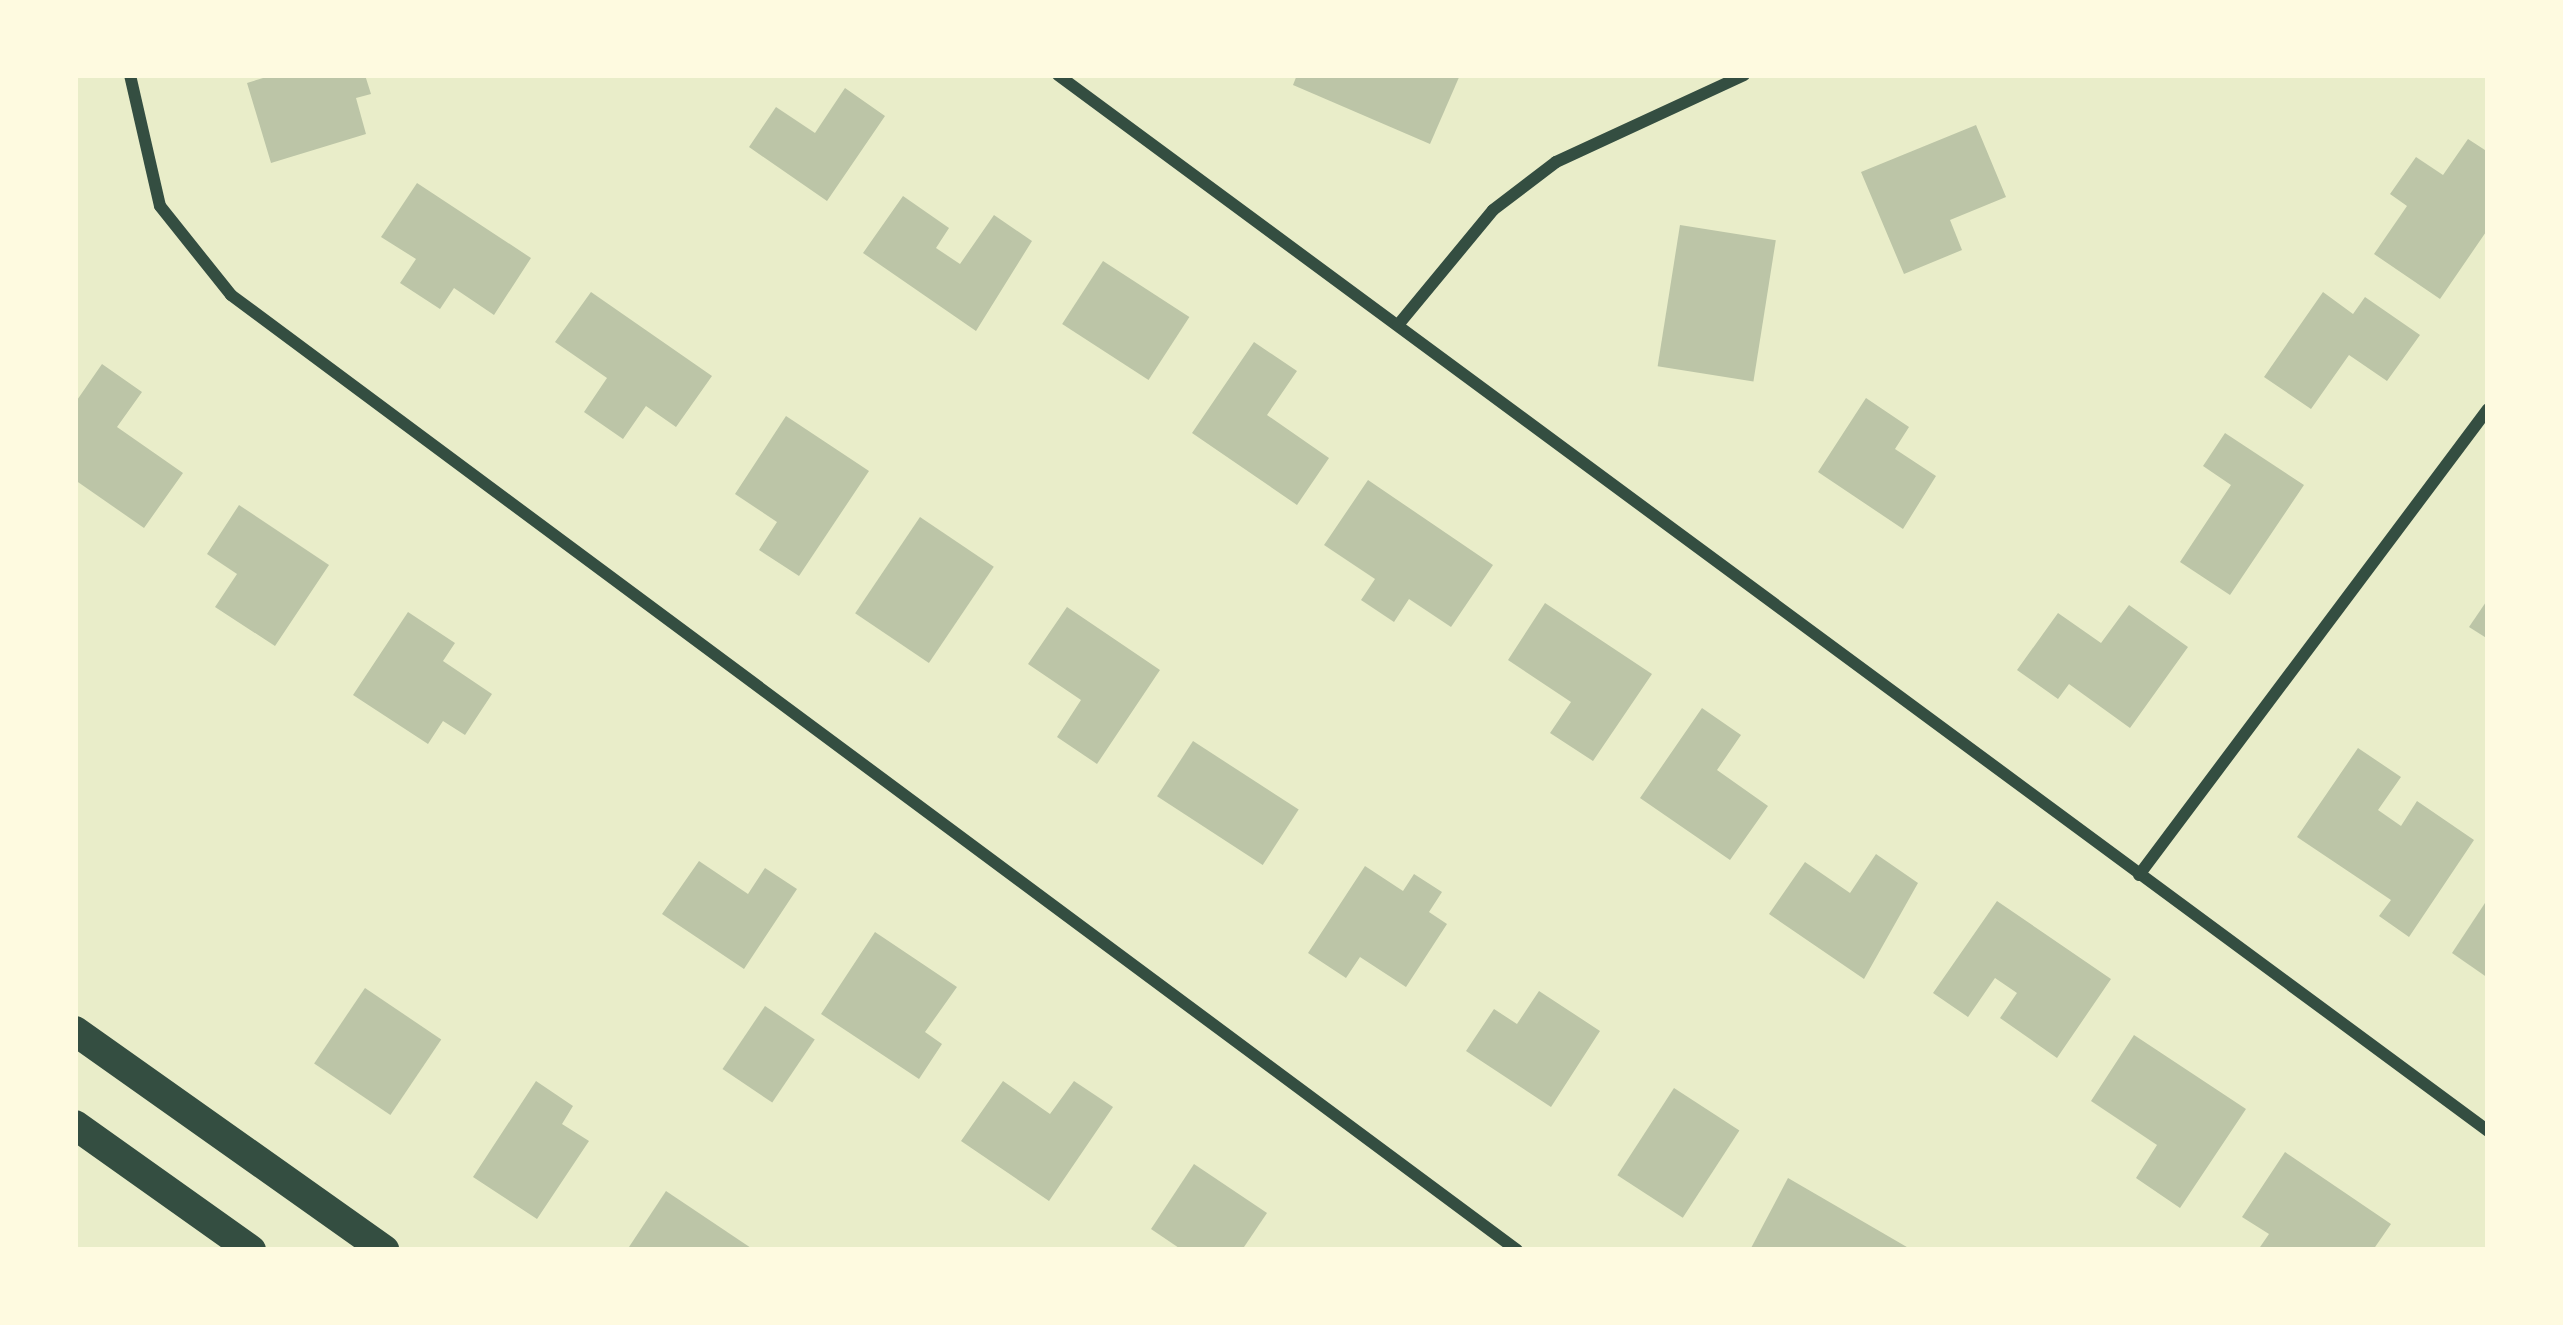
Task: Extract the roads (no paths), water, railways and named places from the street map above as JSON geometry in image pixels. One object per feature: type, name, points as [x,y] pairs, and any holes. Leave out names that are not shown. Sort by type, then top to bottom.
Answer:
[{"type":"main road","points":[[75,1031],[384,1250]]},
{"type":"main road","points":[[75,1125],[251,1250]]},
{"type":"street","points":[[130,75],[160,206],[231,295],[1517,1250]]},
{"type":"street","points":[[1058,75],[2488,1131]]},
{"type":"street","points":[[1398,325],[1493,210],[1556,162],[1744,75]]},
{"type":"street","points":[[2139,875],[2488,410]]}]
